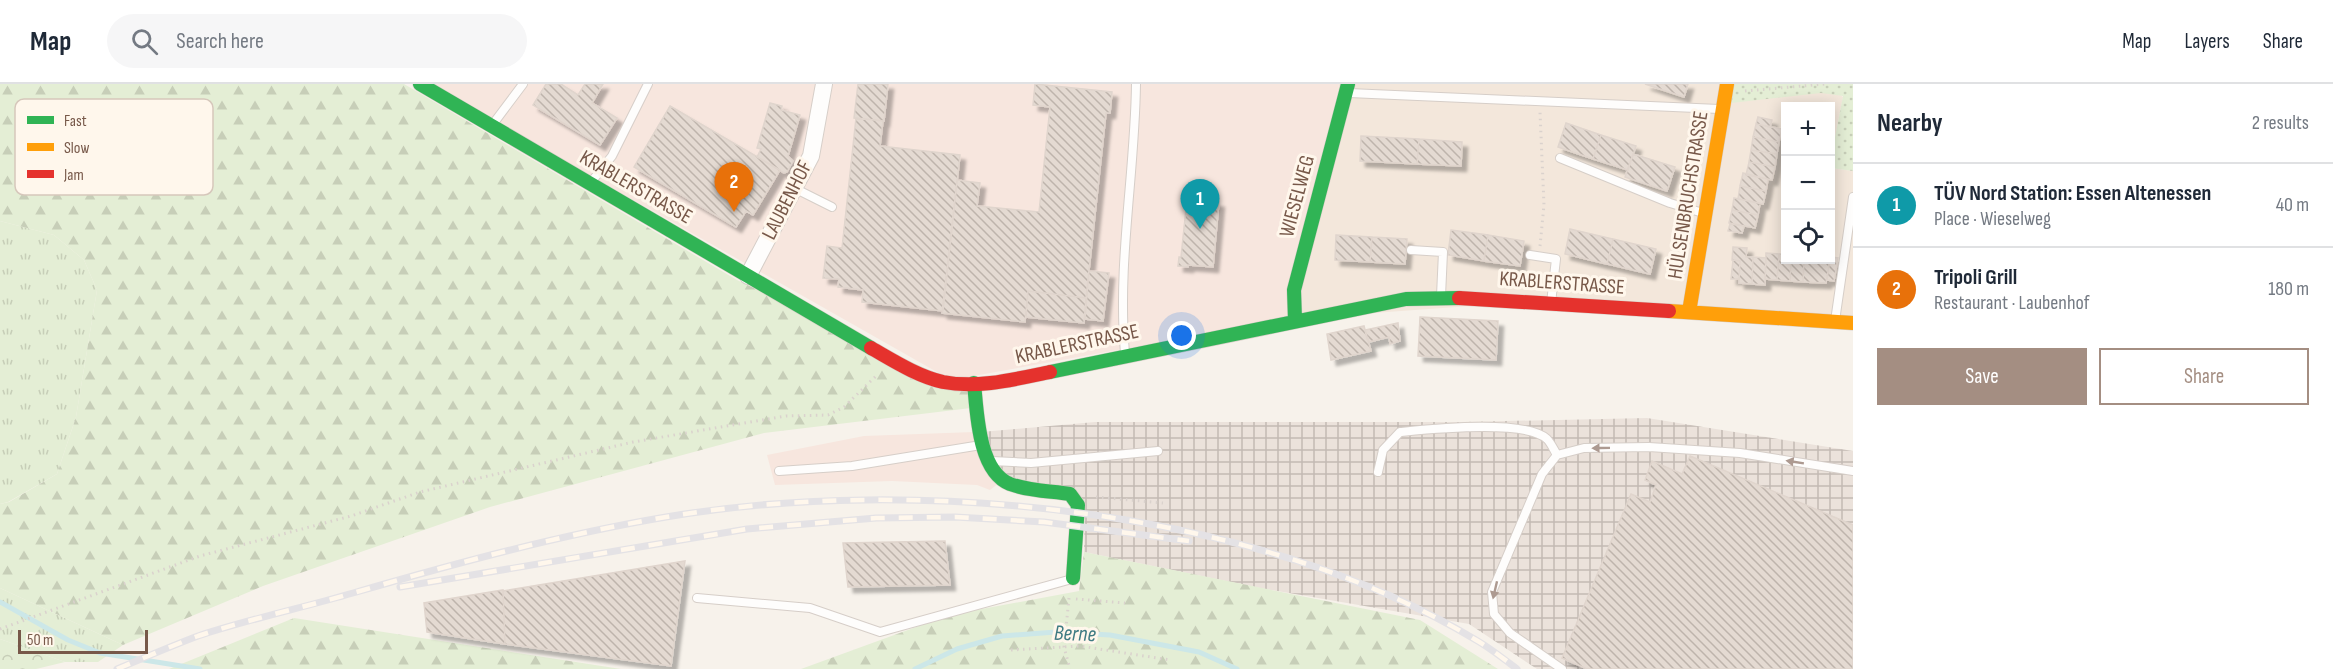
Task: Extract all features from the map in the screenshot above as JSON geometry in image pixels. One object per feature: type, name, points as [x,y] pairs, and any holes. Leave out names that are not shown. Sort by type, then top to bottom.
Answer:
[{"type":"street","name":"KRABLERSTRASSE","points":[[420,84],[903,366],[950,383],[974,383],[1040,374],[1406,299],[1442,297],[1853,323]]},
{"type":"street","name":"LAUBENHOF","points":[[748,276],[811,156],[824,84]]},
{"type":"street","name":"WIESELWEG","points":[[1295,320],[1294,290],[1347,88]]},
{"type":"street","name":"HÜLSENBRUCHSTRASSE","points":[[1689,312],[1726,88]]},
{"type":"street","points":[[974,383],[981,445],[1002,479],[1017,486],[1070,494],[1078,505],[1073,578]]},
{"type":"lane","points":[[492,126],[524,84]]},
{"type":"lane","points":[[590,184],[612,156],[648,84]]},
{"type":"lane","points":[[1126,355],[1123,328],[1136,84]]},
{"type":"lane","points":[[1347,88],[1539,102],[1723,110]]},
{"type":"lane","points":[[1560,158],[1670,202],[1707,214]]},
{"type":"lane","points":[[794,188],[832,207]]},
{"type":"lane","points":[[1834,322],[1853,197]]},
{"type":"lane","points":[[1411,250],[1443,252],[1442,297]]},
{"type":"lane","points":[[1534,256],[1556,259],[1551,303]]},
{"type":"lane","points":[[1378,472],[1383,450],[1400,432],[1451,427],[1529,429],[1548,440],[1557,455]]},
{"type":"lane","points":[[779,471],[852,466],[981,445]]},
{"type":"lane","points":[[1562,669],[1510,633],[1494,614],[1492,592],[1542,474],[1557,455],[1584,448],[1649,447],[1740,453],[1853,471]]},
{"type":"lane","points":[[989,461],[1031,463],[1158,451]]},
{"type":"lane","points":[[697,598],[810,608],[880,632],[1073,578]]},
{"type":"path","points":[[1726,88],[1825,84]]},
{"type":"path","points":[[1534,256],[1544,205],[1539,102]]},
{"type":"path","points":[[0,629],[200,556],[351,516],[420,492],[633,442],[786,416],[828,415],[844,407],[882,371],[903,366]]},
{"type":"path","points":[[1097,497],[1163,503]]},
{"type":"path","points":[[1084,599],[1125,603]]},
{"type":"path","points":[[1067,616],[1064,647],[1070,669]]},
{"type":"path","points":[[1011,650],[1080,646],[1170,660]]},
{"type":"shaded area","points":[[429,84],[1339,84],[1290,319],[951,380]]},
{"type":"shaded area","points":[[1339,84],[1823,84],[1843,97],[1835,138],[1835,102],[1781,102],[1781,264],[1835,264],[1835,169],[1853,171],[1853,318],[1553,300],[1290,319]]},
{"type":"shaded area","points":[[1647,418],[1853,451],[1853,669],[1537,669],[1469,624],[1265,589],[1084,552],[1085,506],[1006,477],[981,432],[1095,422],[1461,422]]},
{"type":"shaded area","points":[[974,432],[999,483],[990,490],[977,485],[892,481],[775,485],[767,455],[864,436]]},
{"type":"green space","points":[[0,84],[404,84],[737,280],[969,389],[971,408],[764,433],[490,507],[263,586],[123,645],[0,588],[0,504],[9,502],[57,474],[76,417],[97,290],[84,260],[54,235],[0,221]]},
{"type":"green space","points":[[1734,84],[1853,84],[1853,171],[1835,169],[1835,137],[1843,96],[1821,93],[1731,103]]},
{"type":"green space","points":[[0,221],[54,235],[84,260],[97,290],[76,417],[57,474],[8,502],[0,504]]},
{"type":"green space","points":[[1084,552],[1420,620],[1498,669],[801,669],[949,615],[1079,591]]},
{"type":"green space","points":[[0,588],[123,645],[98,662],[65,662],[0,639]]},
{"type":"green space","points":[[294,618],[621,669],[169,669]]},
{"type":"green space","points":[[0,639],[65,662],[36,669],[0,669]]},
{"type":"building","points":[[546,84],[561,84],[578,95],[585,84],[603,84],[592,103],[617,118],[600,145],[533,105]]},
{"type":"building","points":[[858,84],[888,84],[884,121],[854,118]]},
{"type":"building","points":[[1035,84],[1112,92],[1110,113],[1106,113],[1086,298],[1028,291],[1025,322],[942,313],[957,180],[980,183],[977,206],[1039,212],[1050,107],[1033,105]]},
{"type":"building","points":[[1645,84],[1688,84],[1684,97]]},
{"type":"building","points":[[770,103],[782,106],[781,110],[800,115],[788,156],[793,161],[784,173],[757,157],[761,149],[757,148]]},
{"type":"building","points":[[670,106],[780,170],[753,215],[746,211],[736,227],[634,167]]},
{"type":"building","points":[[1758,117],[1772,120],[1770,127],[1756,124]]},
{"type":"building","points":[[856,118],[883,121],[880,146],[960,155],[943,311],[862,302],[863,290],[838,287],[839,279],[823,278],[827,246],[842,248]]},
{"type":"building","points":[[1566,123],[1601,135],[1593,159],[1558,147]]},
{"type":"building","points":[[1756,124],[1781,129],[1779,142],[1753,137]]},
{"type":"building","points":[[1601,135],[1636,146],[1628,170],[1593,159]]},
{"type":"building","points":[[1361,136],[1419,139],[1417,164],[1360,161]]},
{"type":"building","points":[[1753,137],[1779,142],[1777,154],[1751,150]]},
{"type":"building","points":[[1419,139],[1462,142],[1461,166],[1417,164]]},
{"type":"building","points":[[1751,150],[1777,154],[1775,167],[1749,162]]},
{"type":"building","points":[[1633,154],[1675,167],[1667,191],[1625,177]]},
{"type":"building","points":[[1749,162],[1775,167],[1772,180],[1746,175]]},
{"type":"building","points":[[1743,173],[1768,179],[1766,191],[1740,186]]},
{"type":"building","points":[[1740,186],[1766,191],[1763,204],[1738,199]]},
{"type":"building","points":[[1734,198],[1760,203],[1758,215],[1732,210]]},
{"type":"building","points":[[1187,199],[1219,202],[1213,267],[1178,266]]},
{"type":"building","points":[[1732,210],[1758,215],[1755,228],[1729,223]]},
{"type":"building","points":[[1730,224],[1744,226],[1742,233],[1728,231]]},
{"type":"building","points":[[1570,229],[1613,239],[1607,264],[1565,254]]},
{"type":"building","points":[[1451,230],[1488,235],[1484,261],[1448,255]]},
{"type":"building","points":[[1336,235],[1372,237],[1370,262],[1335,260]]},
{"type":"building","points":[[1488,235],[1524,241],[1520,266],[1484,261]]},
{"type":"building","points":[[1372,237],[1407,239],[1405,264],[1370,262]]},
{"type":"building","points":[[1613,239],[1656,249],[1650,274],[1607,264]]},
{"type":"building","points":[[1733,247],[1747,248],[1746,257],[1753,257],[1752,284],[1739,283],[1740,261],[1732,260]]},
{"type":"building","points":[[1766,253],[1779,254],[1777,280],[1765,279]]},
{"type":"building","points":[[1779,254],[1781,254],[1781,264],[1791,264],[1790,281],[1777,280]]},
{"type":"building","points":[[1753,257],[1766,258],[1765,285],[1752,284]]},
{"type":"building","points":[[1835,258],[1838,258],[1834,281],[1827,280],[1829,264],[1835,264]]},
{"type":"building","points":[[1733,260],[1740,261],[1739,279],[1731,279]]},
{"type":"building","points":[[1791,264],[1804,264],[1803,282],[1790,281]]},
{"type":"building","points":[[1804,264],[1829,264],[1826,283],[1803,282]]},
{"type":"building","points":[[1089,271],[1109,273],[1103,321],[1085,319]]},
{"type":"building","points":[[1028,291],[1086,298],[1084,323],[1026,317]]},
{"type":"building","points":[[1420,317],[1498,321],[1496,360],[1418,356]]},
{"type":"building","points":[[1398,323],[1400,341],[1390,344],[1389,337],[1369,342],[1367,339],[1365,330]]},
{"type":"building","points":[[1364,326],[1371,351],[1331,360],[1327,334]]},
{"type":"building","points":[[1690,456],[1853,525],[1853,669],[1587,669],[1562,658],[1631,494],[1650,502],[1656,485],[1645,480],[1652,461],[1682,474]]},
{"type":"building","points":[[945,541],[950,585],[848,587],[843,543]]},
{"type":"building","points":[[685,561],[671,666],[505,644],[503,591]]},
{"type":"building","points":[[503,590],[505,644],[427,632],[424,603]]},
{"type":"waterway","name":"Berne","points":[[0,602],[68,640],[100,653],[200,669]]},
{"type":"waterway","name":"Berne","points":[[915,669],[957,649],[1002,636],[1056,632],[1110,635],[1199,652],[1237,669]]},
{"type":"railway","points":[[117,669],[217,630],[547,541],[666,517],[763,505],[866,500],[974,503],[1082,513],[1189,532],[1292,559],[1388,595],[1476,640],[1517,669]]},
{"type":"railway","points":[[400,587],[747,529],[876,518],[955,517],[1044,522],[1189,541]]},
{"type":"traffic: fast","points":[[420,84],[871,348]]},
{"type":"traffic: fast","points":[[1295,320],[1294,290],[1348,84]]},
{"type":"traffic: fast","points":[[1050,372],[1406,299],[1459,298]]},
{"type":"traffic: fast","points":[[974,383],[981,440],[991,467],[999,477],[1010,484],[1025,488],[1070,494],[1078,505],[1073,578]]},
{"type":"traffic: slow","points":[[1689,312],[1727,84]]},
{"type":"traffic: slow","points":[[1669,311],[1853,323]]},
{"type":"traffic: jam","points":[[1459,298],[1669,311]]},
{"type":"traffic: jam","points":[[871,348],[924,376],[956,384],[997,382],[1050,372]]},
{"type":"place","name":"Tripoli Grill","points":[[734,212]]},
{"type":"place","name":"TÜV Nord Station: Essen Altenessen","points":[[1200,229]]}]
